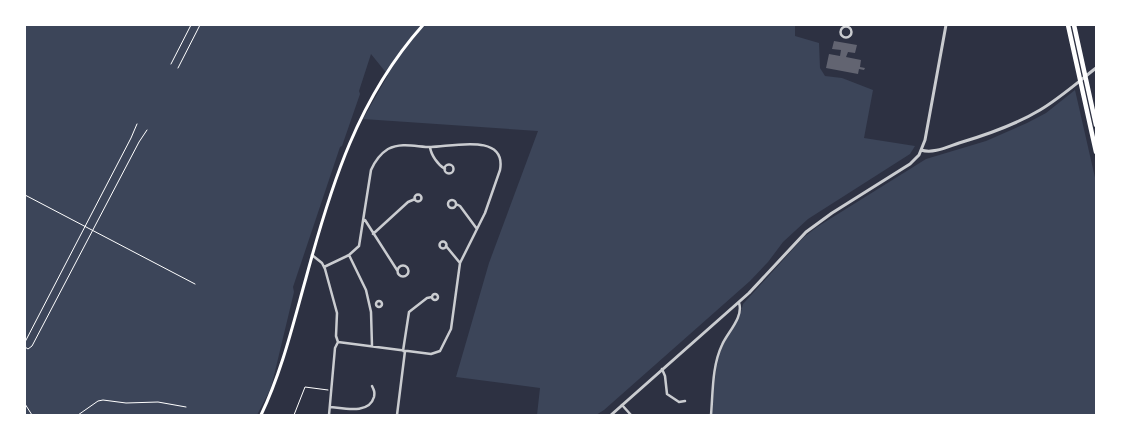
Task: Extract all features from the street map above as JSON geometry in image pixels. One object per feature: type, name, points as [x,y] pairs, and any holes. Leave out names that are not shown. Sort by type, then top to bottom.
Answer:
[{"type":"highway","points":[[1068,25],[1096,152]]},
{"type":"highway","points":[[1074,25],[1096,125]]},
{"type":"main road","points":[[262,415],[281,366],[312,255],[338,174],[362,114],[391,64],[423,25]]},
{"type":"street","points":[[611,415],[738,302],[806,232],[838,209],[915,161],[921,150],[932,108],[946,25]]},
{"type":"street","points":[[844,26],[847,26],[852,32],[850,36],[845,37],[841,34],[841,30],[844,26]]},
{"type":"street","points":[[921,150],[929,152],[942,149],[984,135],[1022,119],[1049,104],[1096,68]]},
{"type":"street","points":[[324,267],[356,251],[360,243],[372,170],[380,155],[388,149],[397,146],[430,147],[466,143],[494,150],[499,157],[500,170],[487,208],[460,263],[452,325],[442,349],[438,353],[431,354],[338,342]]},
{"type":"street","points":[[430,147],[431,153],[442,167],[445,168]]},
{"type":"street","points":[[373,234],[408,202],[415,200]]},
{"type":"street","points":[[456,204],[460,206],[477,230]]},
{"type":"street","points":[[364,219],[373,234],[397,270],[402,276],[410,271],[405,265],[397,270]]},
{"type":"street","points":[[446,246],[460,263]]},
{"type":"street","points":[[312,255],[324,267],[337,312],[336,336],[338,342],[335,348],[329,415]]},
{"type":"street","points":[[349,255],[365,286],[370,308],[372,347]]},
{"type":"street","points":[[397,415],[408,312],[427,298],[432,297]]},
{"type":"street","points":[[711,415],[716,362],[722,343],[738,316],[740,307],[738,302]]},
{"type":"street","points":[[370,308],[376,306]]},
{"type":"street","points":[[662,369],[665,376],[667,394],[679,402],[685,401]]},
{"type":"street","points":[[330,407],[359,409],[366,407],[372,402],[374,396],[372,386]]},
{"type":"street","points":[[622,405],[631,415]]},
{"type":"path","points":[[170,64],[191,25]]},
{"type":"path","points":[[178,68],[200,25]]},
{"type":"path","points":[[25,342],[137,124]]},
{"type":"path","points":[[25,347],[28,349],[32,346],[92,230],[147,130]]},
{"type":"path","points":[[25,195],[195,284]]},
{"type":"path","points":[[294,415],[305,387],[331,391]]},
{"type":"path","points":[[78,415],[98,401],[103,400],[126,403],[158,402],[186,407]]},
{"type":"path","points":[[25,404],[32,415]]},
{"type":"shaded area","points":[[25,25],[795,25],[795,36],[819,43],[820,68],[825,76],[842,78],[873,90],[864,138],[915,146],[910,154],[808,219],[783,242],[750,281],[604,410],[596,415],[537,415],[540,388],[456,377],[489,263],[538,131],[363,119],[388,75],[371,54],[359,91],[360,94],[342,146],[340,147],[293,287],[294,292],[271,388],[257,415],[25,415]]},
{"type":"shaded area","points":[[1075,90],[1096,182],[1096,415],[712,415],[717,366],[721,350],[739,316],[743,304],[804,237],[926,159],[986,141],[1027,123],[1046,113]]},
{"type":"building","points":[[834,41],[857,45],[855,53],[848,52],[846,57],[861,60],[860,67],[865,68],[864,70],[859,69],[858,74],[826,68],[829,54],[840,56],[841,50],[832,49]]}]
